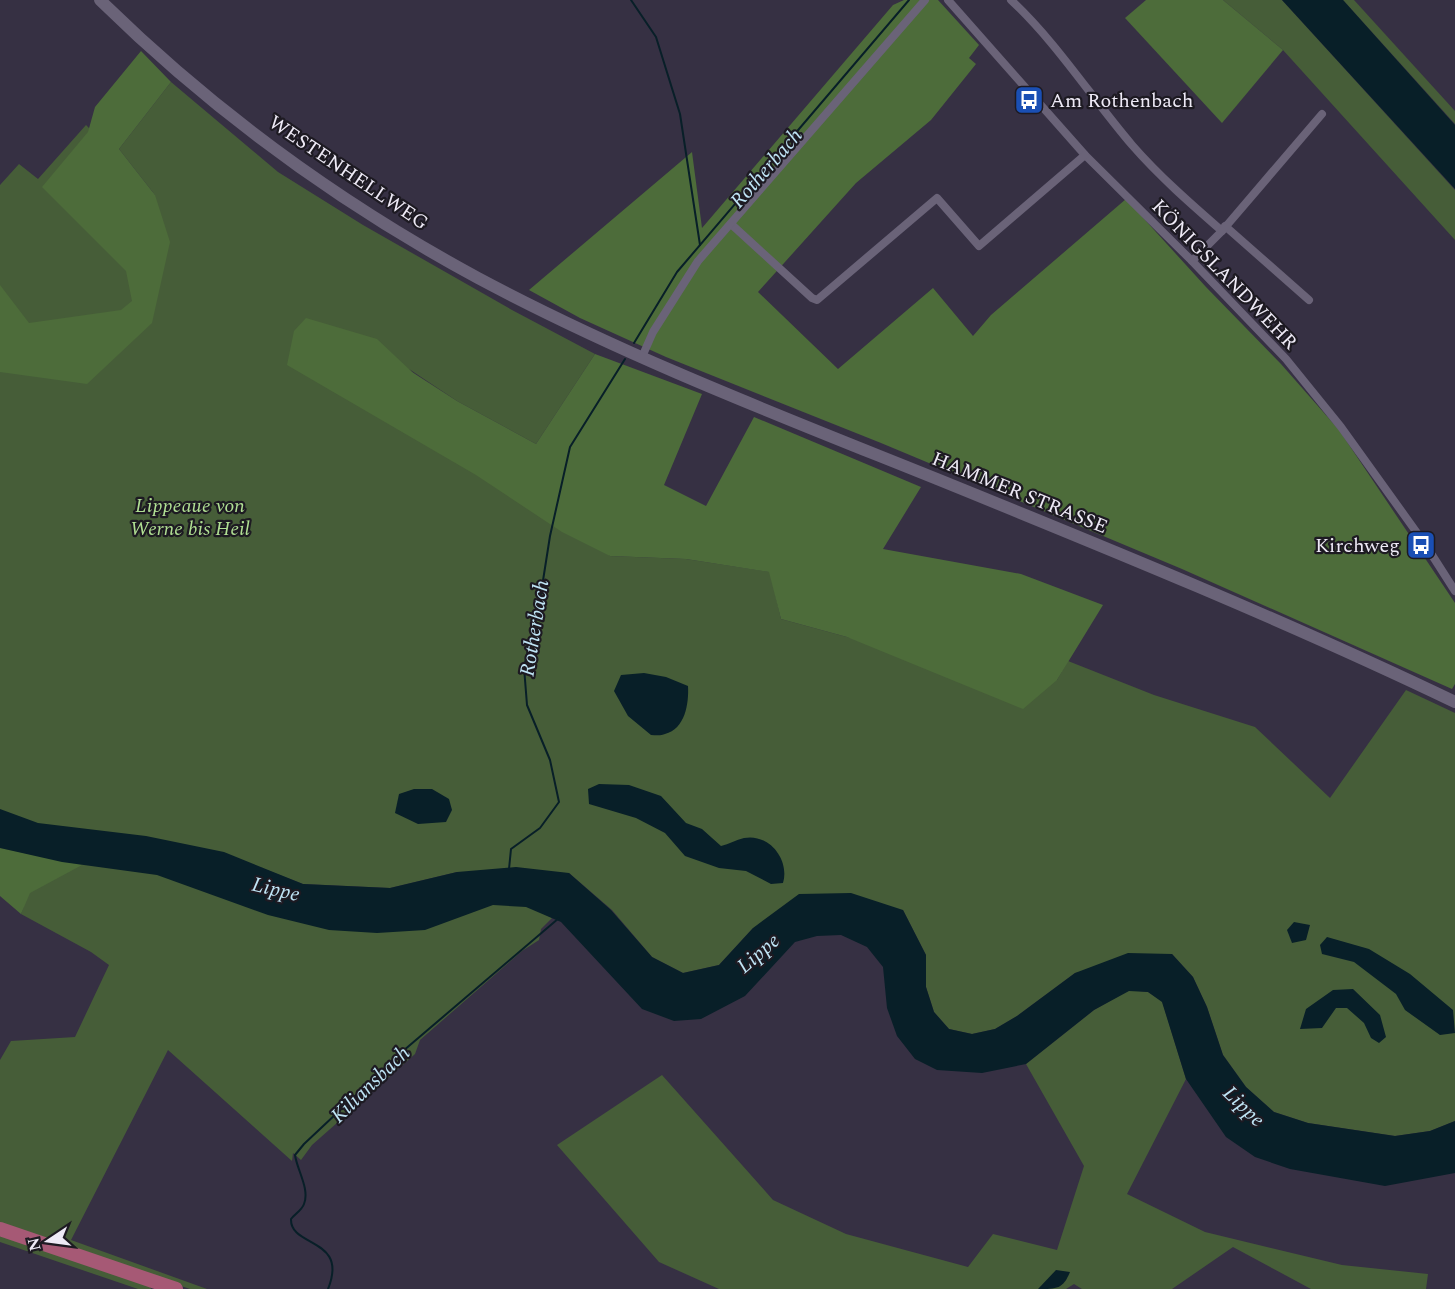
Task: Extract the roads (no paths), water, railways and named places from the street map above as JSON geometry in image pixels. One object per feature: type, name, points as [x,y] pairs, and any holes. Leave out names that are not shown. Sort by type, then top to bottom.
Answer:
[{"type":"main road","name":"WESTENHELLWEG","points":[[100,0],[211,99],[306,172],[387,224],[469,272],[569,323]]},
{"type":"main road","name":"HAMMER STRASSE","points":[[569,323],[642,357],[788,419],[1250,608],[1454,699]]},
{"type":"main road","points":[[0,1229],[176,1289]]},
{"type":"street","points":[[642,357],[653,332],[688,275],[925,0]]},
{"type":"street","name":"KÖNIGSLANDWEHR","points":[[948,0],[1085,156],[1192,261],[1286,359],[1341,427],[1425,544],[1455,591]]},
{"type":"street","name":"KÖNIGSLANDWEHR","points":[[1011,0],[1034,22],[1132,146],[1186,200],[1310,300]]},
{"type":"street","points":[[1192,261],[1224,229],[1322,114]]},
{"type":"street","points":[[731,224],[812,298],[817,300],[937,198],[979,246],[1085,156]]},
{"type":"water","points":[[1282,0],[1343,0],[1455,125],[1455,189]]},
{"type":"water","points":[[644,673],[666,677],[688,686],[688,700],[681,721],[672,731],[663,735],[651,735],[628,716],[614,691],[621,675]]},
{"type":"water","points":[[599,784],[629,785],[661,796],[686,823],[702,829],[721,846],[744,838],[762,840],[776,850],[780,857],[784,874],[783,883],[771,884],[746,871],[719,868],[685,856],[665,833],[636,818],[589,804],[588,789]]},
{"type":"water","points":[[414,789],[432,789],[449,799],[452,810],[446,822],[418,824],[395,813],[399,794]]},
{"type":"water","name":"Lippe","points":[[0,809],[38,823],[146,836],[224,852],[303,884],[390,888],[457,872],[516,867],[569,873],[611,910],[652,957],[683,973],[719,965],[753,928],[799,894],[851,893],[903,910],[926,955],[926,987],[934,1012],[949,1029],[972,1034],[995,1029],[1017,1016],[1075,973],[1128,953],[1172,954],[1193,977],[1207,1007],[1223,1055],[1246,1087],[1274,1112],[1308,1123],[1395,1136],[1430,1131],[1455,1121],[1455,1173],[1385,1186],[1290,1169],[1255,1157],[1226,1137],[1186,1079],[1162,1002],[1148,992],[1129,991],[1094,1010],[1026,1064],[982,1073],[937,1070],[915,1059],[897,1036],[887,1008],[883,967],[867,947],[841,935],[817,936],[795,942],[745,996],[701,1019],[674,1021],[642,1009],[561,922],[526,907],[493,905],[425,930],[377,933],[329,930],[268,915],[157,875],[62,862],[0,848]]},
{"type":"water","points":[[1294,922],[1310,925],[1306,940],[1292,943],[1287,930]]},
{"type":"water","points":[[1327,937],[1369,949],[1410,974],[1453,1010],[1455,1033],[1440,1035],[1405,1010],[1396,994],[1354,962],[1322,954],[1320,945]]},
{"type":"water","points":[[1353,989],[1380,1015],[1386,1037],[1379,1043],[1371,1038],[1364,1023],[1347,1008],[1336,1008],[1322,1028],[1300,1029],[1306,1009],[1333,990]]},
{"type":"water","points":[[1056,1270],[1070,1272],[1065,1282],[1055,1288],[1038,1289]]},
{"type":"waterway","points":[[631,0],[656,37],[680,114],[700,245]]},
{"type":"waterway","name":"Rotherbach","points":[[634,343],[677,272],[909,0]]},
{"type":"waterway","name":"Rotherbach","points":[[509,869],[511,849],[540,828],[559,802],[550,760],[527,705],[524,667],[539,606],[550,536],[570,447],[625,359]]},
{"type":"waterway","name":"Kiliansbach","points":[[328,1289],[332,1272],[331,1260],[317,1245],[299,1235],[293,1228],[291,1219],[302,1208],[305,1198],[295,1155],[403,1051],[559,918]]},
{"type":"place","name":"Am Rothenbach","points":[[1029,100]]},
{"type":"place","name":"Kirchweg","points":[[1421,545]]},
{"type":"park label","name":"Lippeaue von Werne bis Heil","points":[[190,516]]}]
